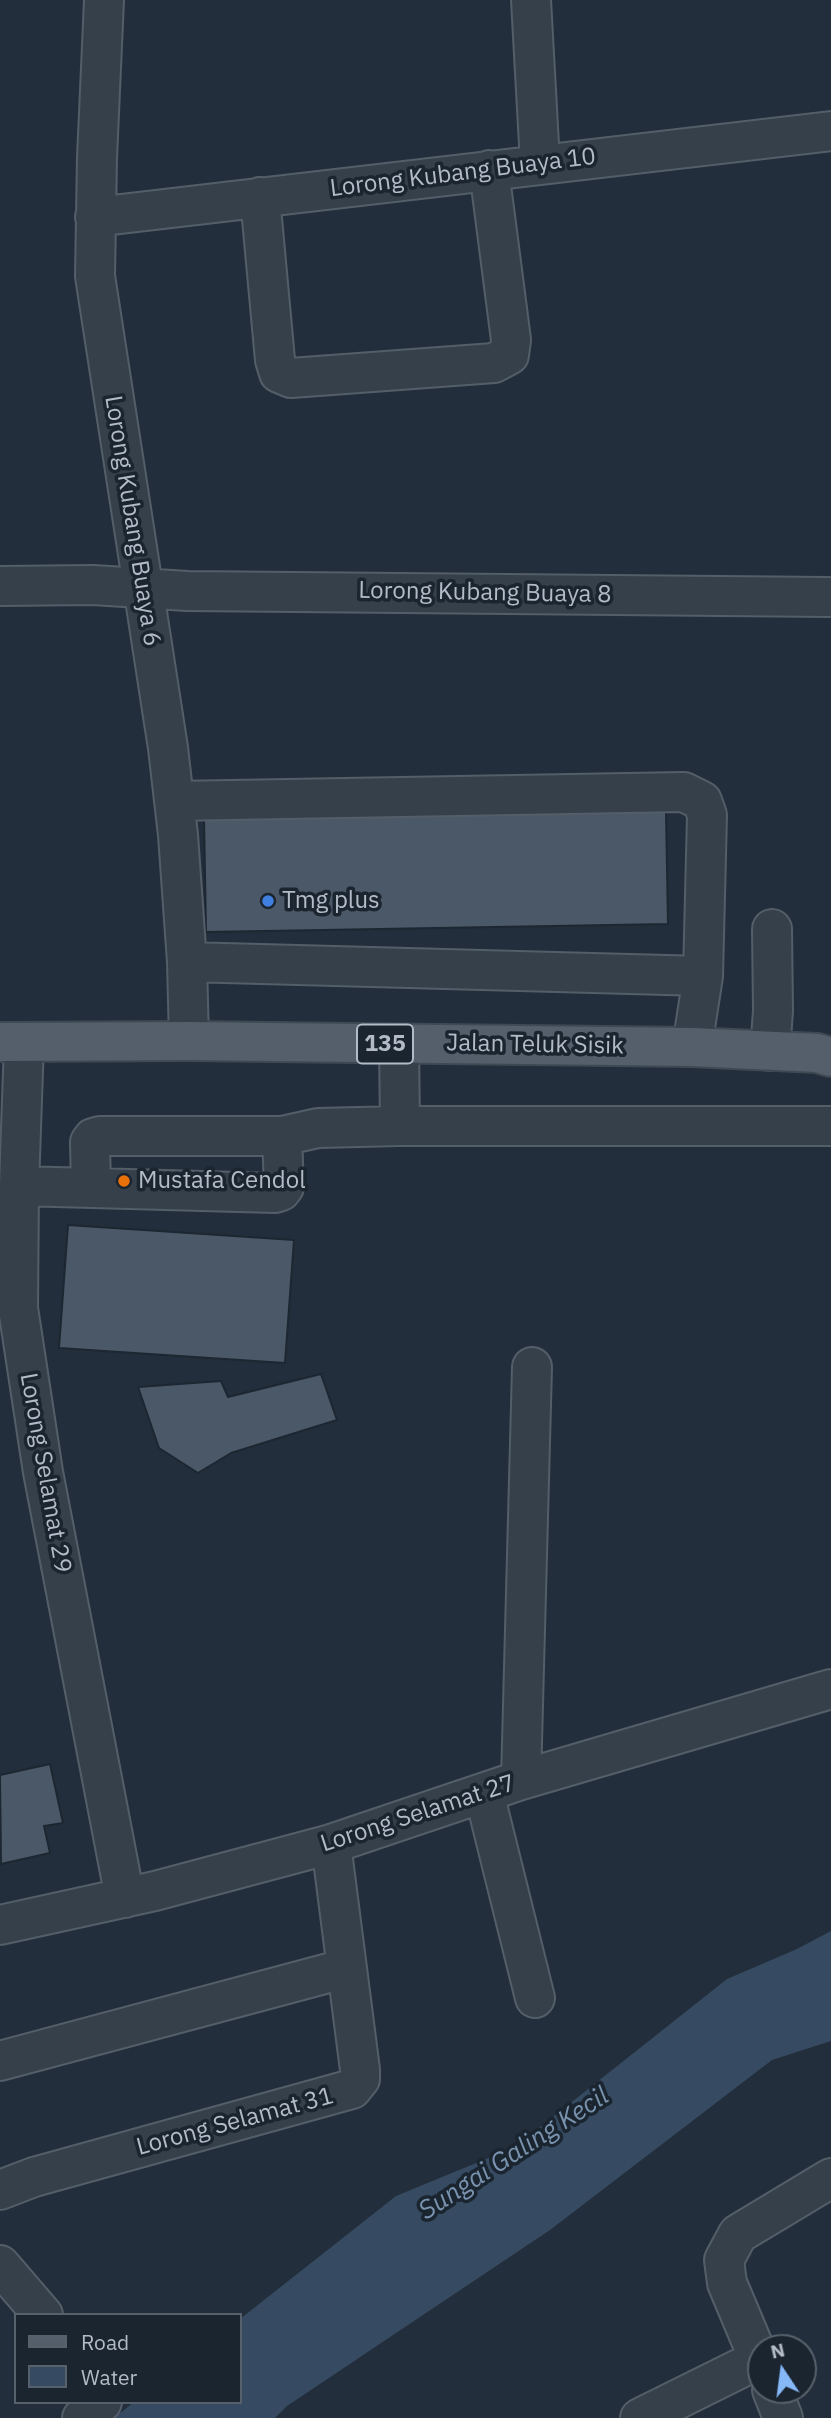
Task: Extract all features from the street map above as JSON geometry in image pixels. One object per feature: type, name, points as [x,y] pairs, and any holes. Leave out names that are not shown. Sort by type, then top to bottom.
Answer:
[{"type":"main road","name":"Jalan Teluk Sisik","points":[[12,1042],[189,1041],[692,1047],[827,1053]]},
{"type":"street","name":"Lorong Kubang Buaya 6","points":[[104,0],[95,276],[168,748],[187,962],[189,1041]]},
{"type":"street","points":[[531,0],[540,163]]},
{"type":"street","name":"Lorong Kubang Buaya 10","points":[[95,218],[540,163],[831,131]]},
{"type":"street","points":[[260,197],[275,360],[279,373],[291,378],[494,363],[509,355],[511,341],[489,170]]},
{"type":"street","name":"Lorong Kubang Buaya 8","points":[[0,586],[143,587],[187,591],[828,597]]},
{"type":"street","points":[[174,802],[684,792],[702,801],[707,815],[703,976],[692,1047]]},
{"type":"street","points":[[770,1051],[773,1012],[772,929]]},
{"type":"street","points":[[187,962],[703,976]]},
{"type":"street","name":"Lorong Selamat 29","points":[[12,1042],[19,1186],[9,1309],[125,1898]]},
{"type":"street","points":[[399,1044],[400,1126]]},
{"type":"street","points":[[91,1188],[90,1142],[100,1136],[282,1136],[318,1128],[400,1126],[831,1126]]},
{"type":"street","points":[[19,1186],[275,1193],[281,1191],[284,1186],[282,1136]]},
{"type":"street","points":[[521,1780],[532,1367]]},
{"type":"street","name":"Lorong Selamat 27","points":[[0,1924],[125,1898],[331,1844],[521,1780],[831,1689]]},
{"type":"street","points":[[484,1793],[535,1998]]},
{"type":"street","name":"Lorong Selamat 31","points":[[0,2190],[34,2177],[352,2089],[360,2079],[360,2070],[331,1844]]},
{"type":"street","points":[[0,2061],[347,1968]]},
{"type":"street","points":[[748,2334],[727,2283],[724,2260],[738,2234],[831,2178]]},
{"type":"street","points":[[0,2265],[41,2313]]},
{"type":"street","points":[[640,2418],[747,2377]]},
{"type":"street","points":[[82,2418],[100,2404]]},
{"type":"water","name":"Sungai Galing Kecil","points":[[831,1931],[831,2041],[772,2060],[550,2230],[287,2406],[275,2418],[114,2418],[132,2404],[242,2404],[242,2317],[396,2196],[515,2147],[727,1979]]},
{"type":"building","points":[[666,811],[668,924],[206,932],[204,819]]},
{"type":"building","points":[[68,1225],[294,1240],[285,1363],[59,1348]]},
{"type":"building","points":[[321,1374],[337,1420],[231,1453],[198,1473],[159,1448],[138,1387],[221,1381],[228,1397]]},
{"type":"building","points":[[50,1764],[63,1823],[44,1826],[50,1853],[1,1864],[0,1775]]},
{"type":"place","name":"Tmg plus","points":[[268,901]]},
{"type":"place","name":"Mustafa Cendol","points":[[124,1181]]}]
